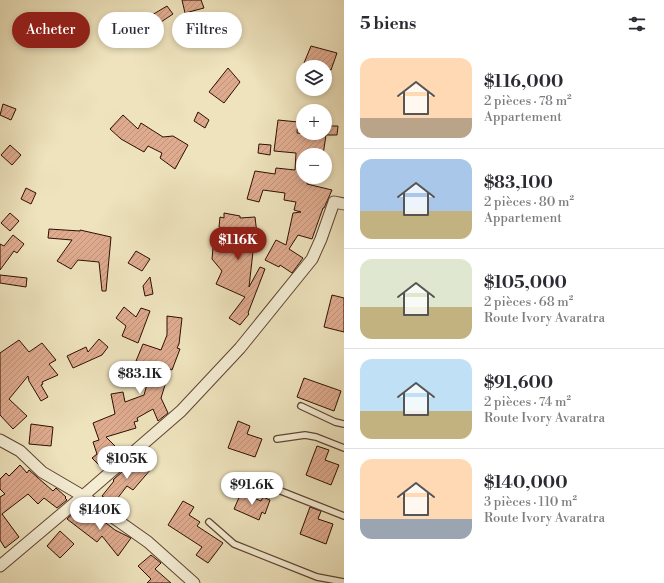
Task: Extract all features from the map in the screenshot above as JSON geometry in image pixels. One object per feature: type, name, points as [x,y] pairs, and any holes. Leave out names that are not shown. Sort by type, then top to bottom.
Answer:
[{"type":"street","points":[[0,566],[181,411],[240,348],[312,259],[334,202],[344,204]]},
{"type":"street","points":[[0,440],[20,451],[42,472],[83,496],[148,542],[194,583]]},
{"type":"lane","points":[[301,406],[335,422],[344,424]]},
{"type":"lane","points":[[277,439],[305,434],[344,448]]},
{"type":"lane","points":[[258,482],[344,516]]},
{"type":"lane","points":[[209,522],[234,544],[317,577],[344,583]]},
{"type":"building","points":[[182,0],[201,0],[204,8],[185,12]]},
{"type":"building","points":[[167,6],[172,15],[164,20],[164,12],[157,12]]},
{"type":"building","points":[[311,46],[337,53],[332,67],[332,60],[305,60]]},
{"type":"building","points":[[228,68],[240,82],[224,103],[209,92]]},
{"type":"building","points":[[3,104],[16,109],[11,120],[0,115]]},
{"type":"building","points":[[198,112],[209,120],[205,128],[194,121]]},
{"type":"building","points":[[123,115],[138,129],[141,123],[163,137],[173,136],[188,145],[175,169],[160,158],[162,153],[148,146],[144,152],[121,139],[110,129]]},
{"type":"building","points":[[278,120],[296,122],[296,140],[325,140],[324,148],[296,148],[296,153],[274,151]]},
{"type":"building","points":[[332,126],[338,126],[337,135],[332,135]]},
{"type":"building","points":[[259,144],[271,145],[270,155],[258,153]]},
{"type":"building","points":[[10,145],[21,155],[12,165],[1,155]]},
{"type":"building","points":[[296,153],[296,184],[307,184],[332,190],[323,208],[312,239],[298,235],[289,249],[303,258],[292,273],[280,265],[279,267],[265,260],[276,240],[286,245],[293,213],[301,212],[294,210],[296,202],[284,200],[285,193],[263,190],[259,202],[247,199],[255,171],[275,174],[276,168],[295,170]]},
{"type":"building","points":[[26,188],[36,193],[31,204],[21,199]]},
{"type":"building","points":[[10,213],[19,221],[10,231],[1,223]]},
{"type":"building","points":[[224,213],[240,216],[240,218],[255,217],[257,234],[255,234],[249,287],[260,267],[265,269],[248,313],[249,314],[240,325],[229,318],[245,297],[216,284],[222,271],[212,259],[213,248],[221,243],[223,228],[219,227],[220,217],[224,218]]},
{"type":"building","points":[[49,229],[80,230],[111,237],[106,291],[102,291],[99,262],[78,260],[71,269],[57,261],[72,240],[48,238]]},
{"type":"building","points":[[13,235],[24,244],[17,253],[14,251],[0,270],[0,244],[4,246]]},
{"type":"building","points":[[136,251],[150,259],[142,271],[128,263]]},
{"type":"building","points":[[0,275],[27,278],[26,287],[0,283]]},
{"type":"building","points":[[150,277],[153,294],[145,296],[143,286]]},
{"type":"building","points":[[332,295],[344,298],[344,332],[324,327]]},
{"type":"building","points":[[124,307],[136,317],[141,308],[150,311],[138,343],[122,336],[126,326],[116,318]]},
{"type":"building","points":[[167,316],[182,318],[179,344],[177,348],[180,349],[172,370],[170,369],[161,398],[168,413],[158,421],[153,409],[137,418],[138,421],[134,422],[136,428],[106,437],[122,453],[103,469],[92,458],[97,454],[93,442],[99,440],[93,423],[115,414],[111,394],[123,392],[125,402],[144,395],[152,367],[136,361],[143,344],[161,350],[167,335]]},
{"type":"building","points":[[99,339],[108,347],[102,355],[73,368],[67,356],[86,347],[88,352]]},
{"type":"building","points":[[19,340],[29,352],[42,343],[56,360],[49,364],[58,375],[42,382],[43,384],[41,385],[48,397],[41,401],[29,381],[28,376],[9,399],[27,416],[13,429],[0,415],[0,353]]},
{"type":"building","points":[[304,378],[341,391],[334,411],[297,397]]},
{"type":"building","points":[[238,421],[250,426],[247,434],[262,439],[255,457],[228,448]]},
{"type":"building","points":[[31,424],[53,427],[51,446],[29,444]]},
{"type":"building","points":[[317,446],[329,450],[325,460],[339,465],[331,485],[306,475]]},
{"type":"building","points":[[136,459],[151,469],[133,490],[127,486],[113,504],[102,496],[114,481],[113,480]]},
{"type":"building","points":[[20,465],[27,473],[29,470],[53,491],[56,488],[66,497],[65,498],[67,500],[57,508],[44,498],[38,504],[28,494],[2,514],[19,537],[5,548],[0,540],[0,497],[5,494],[0,489],[0,479],[6,473],[9,476]]},
{"type":"building","points":[[241,493],[261,501],[263,497],[270,500],[265,514],[262,512],[259,520],[234,509]]},
{"type":"building","points":[[183,501],[194,507],[189,515],[200,522],[197,526],[223,543],[208,563],[196,555],[202,547],[168,525]]},
{"type":"building","points":[[310,507],[321,511],[318,519],[333,524],[326,544],[300,534]]},
{"type":"building","points":[[78,509],[94,522],[98,517],[115,530],[131,538],[118,556],[102,536],[97,542],[67,519]]},
{"type":"building","points":[[60,531],[74,544],[60,558],[47,546]]},
{"type":"building","points":[[151,555],[161,563],[155,569],[171,583],[147,583],[151,579],[138,566]]}]
